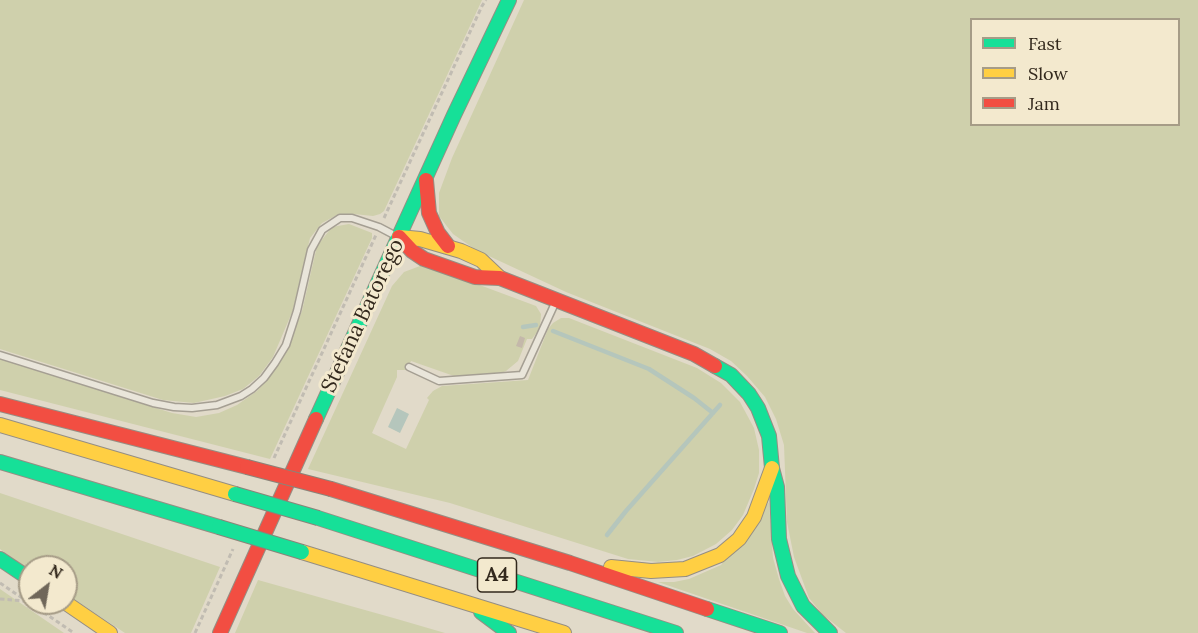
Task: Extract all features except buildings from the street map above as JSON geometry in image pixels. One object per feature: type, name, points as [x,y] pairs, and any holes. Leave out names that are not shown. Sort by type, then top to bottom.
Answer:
[{"type":"main road","name":"Stefana Batorego","points":[[221,632],[239,587],[509,0]]},
{"type":"main road","points":[[426,177],[429,213],[438,233],[448,246]]},
{"type":"main road","points":[[399,237],[412,237],[448,246],[481,260],[500,278]]},
{"type":"main road","points":[[399,237],[412,251],[432,262],[475,277],[500,278],[694,354],[731,375],[749,394],[764,421],[769,436],[772,468],[777,487],[779,539],[788,576],[803,606],[830,633]]},
{"type":"main road","points":[[0,404],[331,489],[570,563],[780,633]]},
{"type":"main road","name":"A4","points":[[0,425],[318,518],[676,633]]},
{"type":"main road","name":"A4","points":[[0,462],[564,633]]},
{"type":"main road","points":[[570,563],[651,571],[685,569],[704,563],[720,555],[739,539],[754,517],[772,468]]},
{"type":"main road","points":[[0,559],[18,571]]},
{"type":"main road","points":[[469,603],[509,633]]},
{"type":"main road","points":[[78,611],[110,633]]},
{"type":"lane","points":[[0,355],[153,403],[183,408],[217,405],[252,389],[264,378],[286,345],[297,311],[311,250],[322,230],[340,218],[352,218],[399,237]]},
{"type":"lane","points":[[409,367],[439,381],[522,375],[557,300]]},
{"type":"path","points":[[273,460],[486,0]]},
{"type":"path","points":[[195,633],[233,547]]},
{"type":"path","points":[[0,583],[18,595]]},
{"type":"path","points":[[0,599],[18,600]]},
{"type":"path","points":[[47,615],[74,633]]},
{"type":"green space","points":[[0,0],[482,0],[384,211],[373,216],[337,215],[322,223],[310,238],[293,310],[273,357],[259,376],[243,389],[194,403],[163,400],[0,349]]},
{"type":"green space","points":[[524,0],[1198,0],[1198,633],[846,633],[823,615],[809,598],[794,557],[787,522],[784,445],[776,419],[765,397],[747,376],[731,361],[710,349],[566,292],[476,250],[453,234],[439,216],[439,193],[452,158]]},
{"type":"green space","points":[[349,224],[372,233],[372,238],[270,459],[0,390],[0,359],[172,413],[196,417],[219,413],[237,405],[257,391],[285,354],[302,311],[317,246],[332,227]]},
{"type":"green space","points":[[420,266],[434,268],[536,306],[541,314],[540,328],[532,339],[527,339],[518,361],[506,371],[498,374],[454,376],[411,361],[407,370],[397,370],[397,377],[372,433],[406,449],[429,400],[427,398],[433,391],[442,386],[528,380],[548,329],[561,318],[569,318],[697,368],[721,383],[740,402],[754,428],[759,450],[759,473],[743,515],[732,530],[716,544],[693,556],[658,562],[628,559],[450,503],[308,469],[392,286],[404,272]]},
{"type":"green space","points":[[0,493],[220,567],[191,633],[125,633],[78,602],[78,555],[18,555],[18,562],[0,549]]},
{"type":"green space","points":[[769,502],[773,558],[779,579],[793,609],[815,633],[807,633],[658,582],[689,579],[721,565]]},
{"type":"green space","points":[[258,580],[397,619],[445,633],[235,633]]},
{"type":"green space","points":[[0,589],[18,601],[18,615],[38,615],[64,633],[0,633]]},
{"type":"shaded area","points":[[397,408],[409,414],[400,433],[388,427]]},
{"type":"waterway","points":[[523,327],[536,325]]},
{"type":"waterway","points":[[553,331],[649,369],[713,413]]},
{"type":"waterway","points":[[607,535],[720,405]]},
{"type":"traffic: fast","points":[[316,419],[454,115],[509,0]]},
{"type":"traffic: fast","points":[[715,366],[731,375],[749,394],[758,408],[769,436],[772,468],[777,487],[779,539],[788,576],[803,606],[830,633]]},
{"type":"traffic: fast","points":[[0,462],[219,527]]},
{"type":"traffic: fast","points":[[235,494],[318,518]]},
{"type":"traffic: fast","points":[[318,518],[676,633]]},
{"type":"traffic: fast","points":[[219,527],[302,552]]},
{"type":"traffic: fast","points":[[0,559],[18,571]]},
{"type":"traffic: fast","points":[[707,609],[780,633]]},
{"type":"traffic: fast","points":[[481,612],[509,633]]},
{"type":"traffic: slow","points":[[399,237],[420,239],[461,251],[481,260],[500,278]]},
{"type":"traffic: slow","points":[[0,425],[235,494]]},
{"type":"traffic: slow","points":[[611,567],[651,571],[685,569],[720,555],[739,539],[754,517],[772,468]]},
{"type":"traffic: slow","points":[[302,552],[564,633]]},
{"type":"traffic: slow","points":[[78,611],[110,633]]},
{"type":"traffic: jam","points":[[426,180],[429,213],[438,233],[448,246]]},
{"type":"traffic: jam","points":[[399,237],[412,251],[424,259],[475,277],[500,278],[694,354],[715,366]]},
{"type":"traffic: jam","points":[[0,404],[247,467]]},
{"type":"traffic: jam","points":[[220,633],[316,419]]},
{"type":"traffic: jam","points":[[247,467],[331,489]]},
{"type":"traffic: jam","points":[[331,489],[570,563],[707,609]]}]
